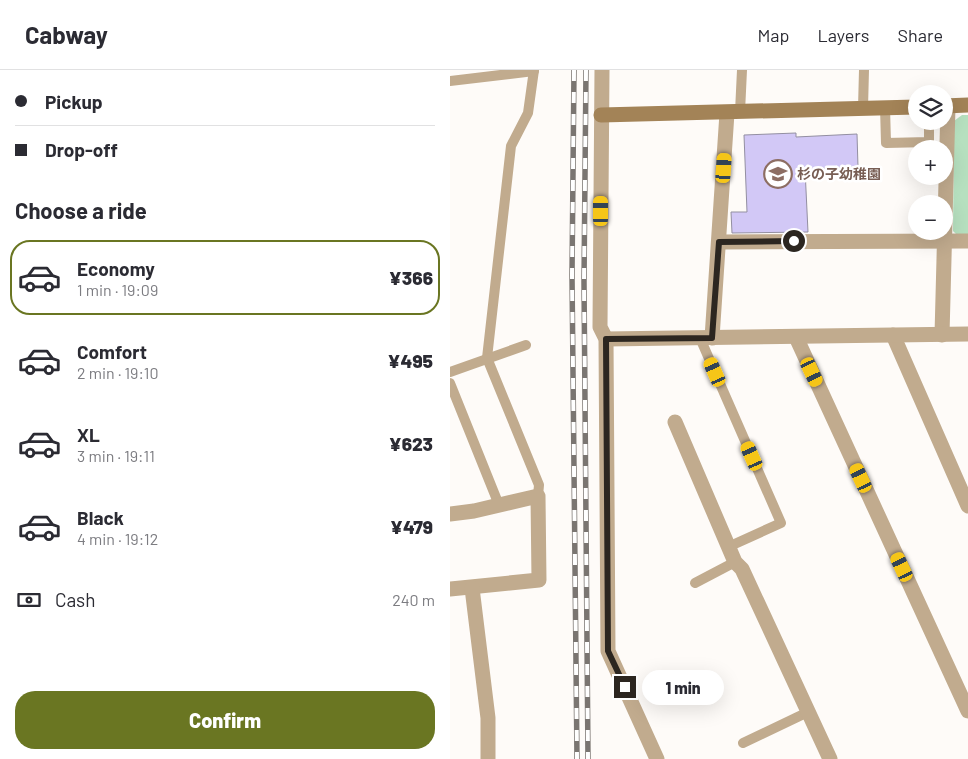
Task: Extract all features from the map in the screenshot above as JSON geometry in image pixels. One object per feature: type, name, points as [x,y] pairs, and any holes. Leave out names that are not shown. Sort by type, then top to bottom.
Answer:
[{"type":"street","points":[[602,70],[600,327],[606,339],[608,651],[657,759]]},
{"type":"street","points":[[953,106],[968,105]]},
{"type":"street","points":[[602,115],[908,106]]},
{"type":"street","points":[[706,338],[734,112]]},
{"type":"street","points":[[942,335],[946,130]]},
{"type":"street","points":[[719,242],[968,241]]},
{"type":"street","points":[[606,339],[968,334]]},
{"type":"street","points":[[893,335],[968,506]]},
{"type":"street","points":[[796,337],[963,690],[968,711]]},
{"type":"street","points":[[675,422],[728,547],[735,562],[742,569],[830,759]]},
{"type":"street","points":[[450,514],[538,496],[538,580],[450,589]]},
{"type":"street","points":[[472,588],[488,718],[488,759]]},
{"type":"lane","points":[[450,81],[534,70],[528,112],[511,146],[487,358],[539,485],[538,496]]},
{"type":"lane","points":[[734,112],[742,70]]},
{"type":"lane","points":[[863,108],[864,70]]},
{"type":"lane","points":[[886,107],[886,143],[929,142],[929,130]]},
{"type":"lane","points":[[706,338],[782,523],[728,547]]},
{"type":"lane","points":[[450,372],[526,344]]},
{"type":"lane","points":[[450,384],[499,505]]},
{"type":"lane","points":[[695,582],[735,562]]},
{"type":"lane","points":[[743,743],[808,712]]},
{"type":"green space","points":[[962,115],[968,115],[968,239],[961,239],[953,231],[954,121]]},
{"type":"building","points":[[796,133],[796,137],[857,134],[858,167],[805,169],[808,232],[732,233],[731,212],[747,212],[744,135]]},
{"type":"railway","points":[[574,70],[572,275],[577,759]]},
{"type":"railway","points":[[586,70],[584,282],[588,759]]},
{"type":"place","name":"杉の子幼稚園","points":[[778,174]]},
{"type":"route","points":[[625,687],[608,651],[606,339],[712,338],[719,242],[794,241]]}]
